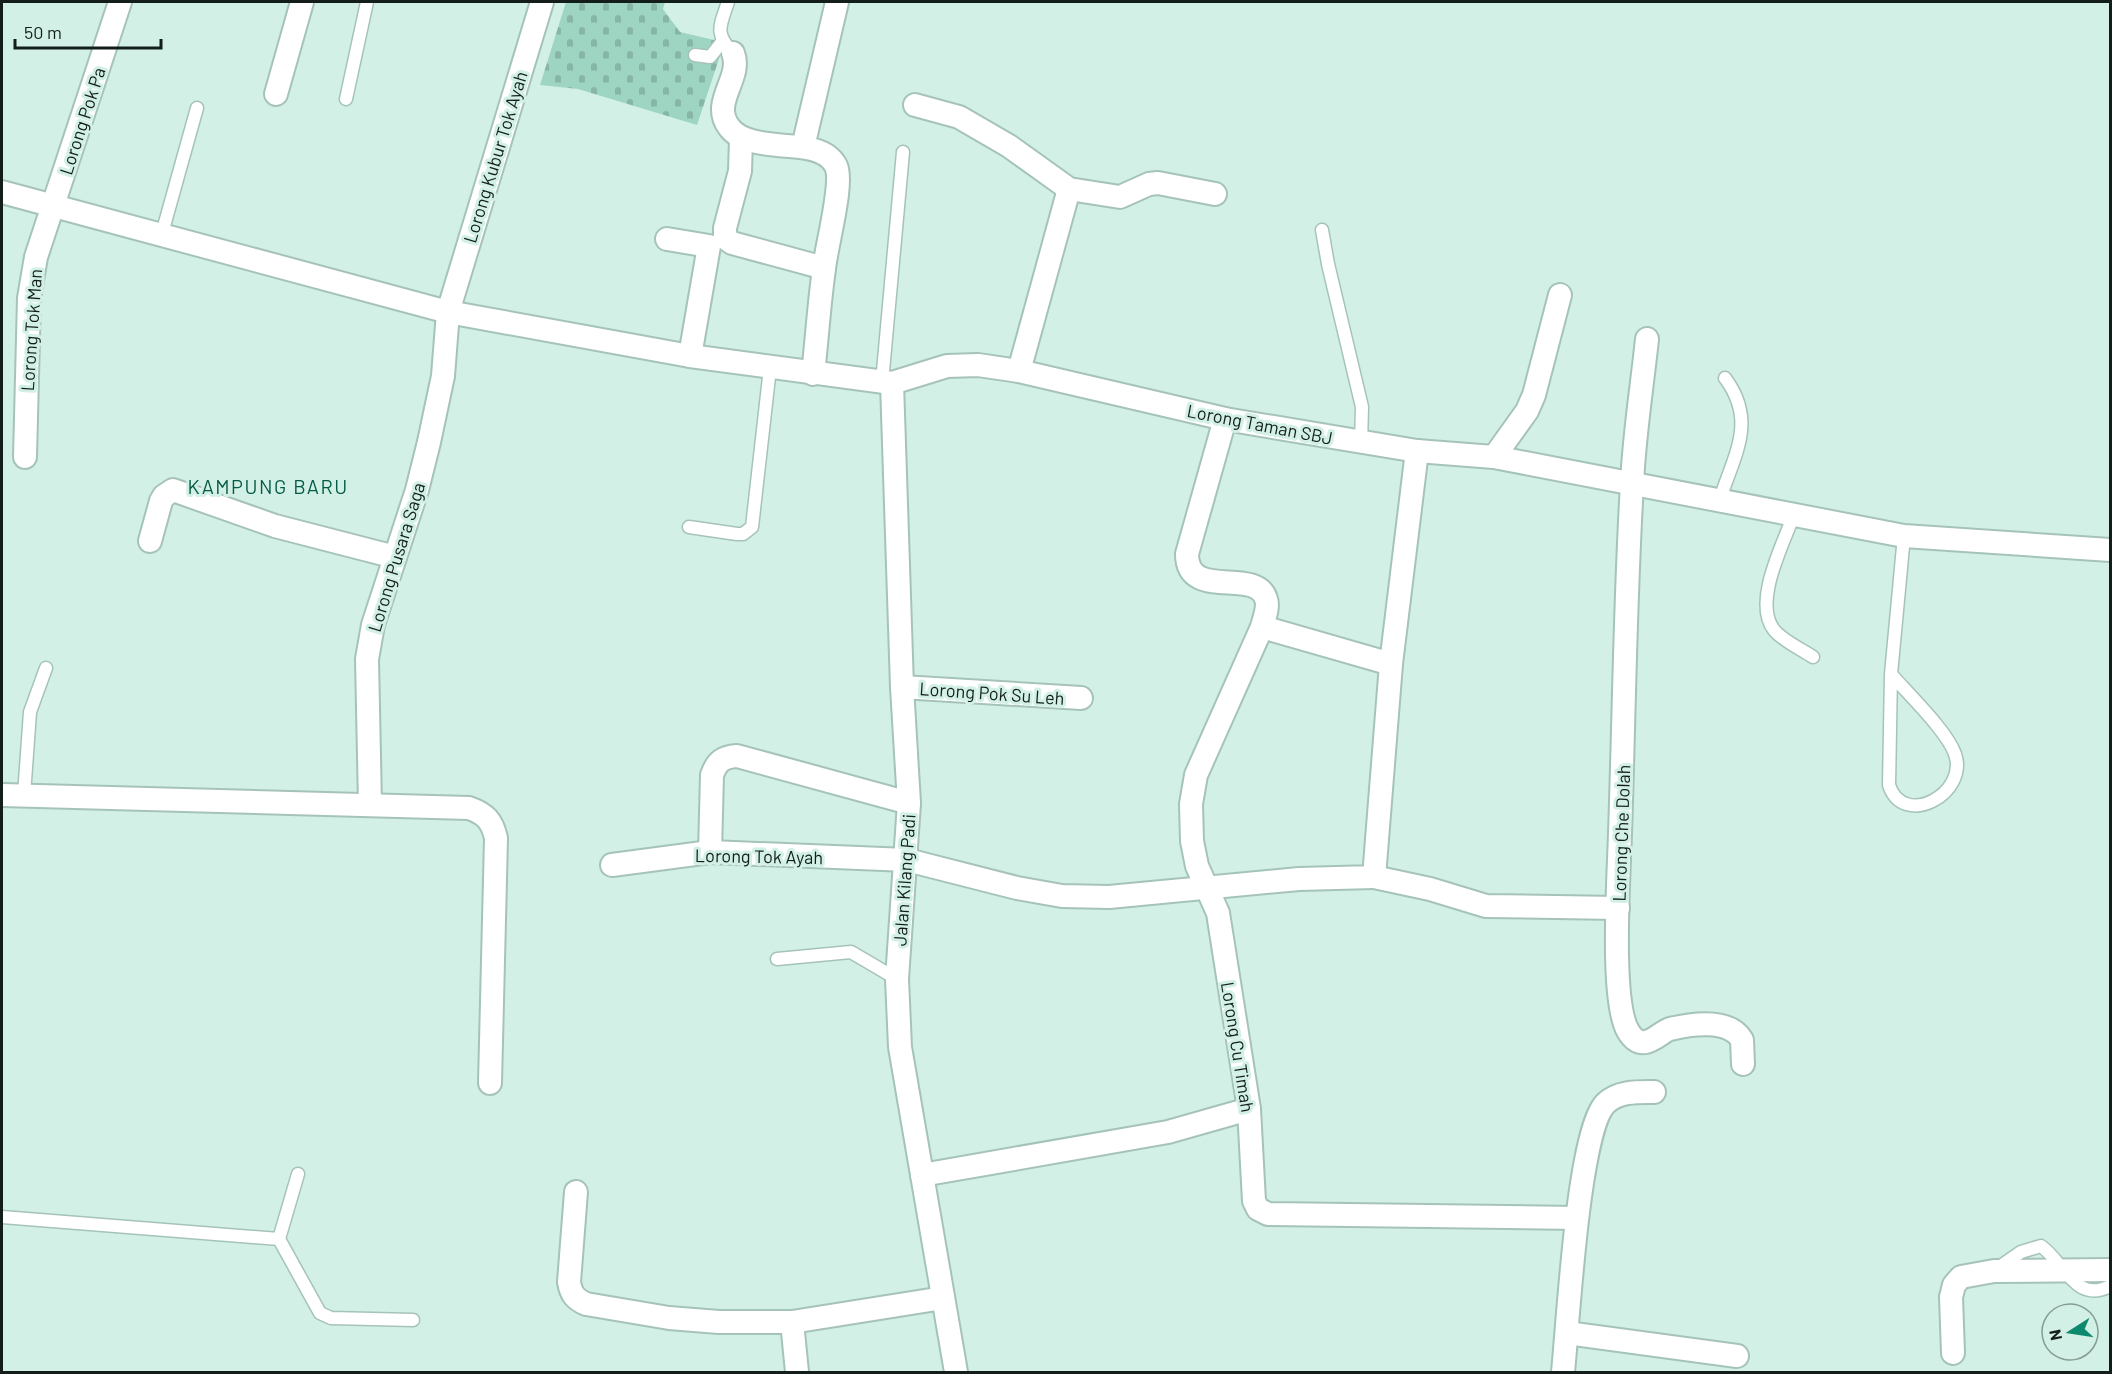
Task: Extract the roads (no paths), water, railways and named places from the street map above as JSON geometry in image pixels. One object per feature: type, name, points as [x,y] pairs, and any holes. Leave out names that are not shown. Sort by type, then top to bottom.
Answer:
[{"type":"street","name":"Lorong Pok Pa","points":[[55,206],[120,2]]},
{"type":"street","points":[[276,94],[302,2]]},
{"type":"street","name":"Lorong Kubur Tok Ayah","points":[[448,312],[542,2]]},
{"type":"street","points":[[802,147],[837,2]]},
{"type":"street","points":[[728,48],[735,63],[722,110],[729,128],[741,139],[802,147],[828,155],[836,167],[839,182],[824,268],[813,374]]},
{"type":"street","points":[[915,105],[959,117],[1009,146],[1069,189],[1120,198],[1149,184],[1158,183],[1215,194]]},
{"type":"street","points":[[741,139],[740,171],[725,228],[725,238],[732,243],[824,268]]},
{"type":"street","points":[[1019,371],[1069,189]]},
{"type":"street","points":[[2,192],[161,237],[448,312],[690,356],[887,382]]},
{"type":"street","name":"Lorong Tok Man","points":[[25,458],[29,298],[36,257],[55,206]]},
{"type":"street","points":[[667,239],[709,246],[690,356]]},
{"type":"street","points":[[1494,457],[1527,411],[1534,395],[1560,295]]},
{"type":"street","name":"Lorong Pusara Saga","points":[[370,805],[367,659],[374,625],[417,490],[443,376],[448,312]]},
{"type":"street","name":"Lorong Che Dolah","points":[[1647,339],[1632,482],[1618,908],[1620,1008],[1630,1033],[1650,1042],[1668,1030],[1722,1025],[1735,1032],[1742,1040],[1743,1064]]},
{"type":"street","name":"Lorong Taman SBJ","points":[[887,382],[947,366],[978,365],[1019,371],[1225,419],[1417,451],[1494,457],[1904,536],[2110,550]]},
{"type":"street","name":"Jalan Kilang Padi","points":[[887,382],[909,802],[897,980],[900,1047],[956,1372]]},
{"type":"street","name":"Lorong Cu Timah","points":[[1225,419],[1187,554],[1187,564],[1192,573],[1201,579],[1252,586],[1262,591],[1267,603],[1262,627],[1196,775],[1191,804],[1192,841],[1197,866],[1209,888],[1218,913],[1249,1109],[1254,1201],[1258,1209],[1268,1214],[1577,1218]]},
{"type":"street","points":[[1374,877],[1391,664],[1417,451]]},
{"type":"street","points":[[150,541],[161,501],[164,495],[173,490],[275,526],[395,557]]},
{"type":"street","points":[[1262,627],[1391,664]]},
{"type":"street","name":"Lorong Pok Su Leh","points":[[902,687],[1081,698]]},
{"type":"street","points":[[710,852],[712,775],[716,764],[726,757],[737,756],[909,802]]},
{"type":"street","points":[[13,795],[469,808],[483,813],[493,824],[496,838],[490,1083]]},
{"type":"street","name":"Lorong Tok Ayah","points":[[612,866],[710,852],[906,860]]},
{"type":"street","points":[[906,860],[1017,888],[1062,896],[1109,897],[1299,879],[1374,877],[1430,889],[1486,906],[1618,908]]},
{"type":"street","points":[[1563,1372],[1577,1218],[1593,1128],[1599,1110],[1612,1098],[1631,1092],[1654,1092]]},
{"type":"street","points":[[922,1175],[1168,1132],[1249,1109]]},
{"type":"street","points":[[576,1192],[569,1282],[570,1292],[577,1300],[586,1304],[669,1318],[719,1322],[792,1322],[943,1298]]},
{"type":"street","points":[[1953,1353],[1951,1297],[1954,1285],[1961,1278],[1994,1271],[2064,1272],[2110,1269]]},
{"type":"street","points":[[792,1322],[797,1372]]},
{"type":"street","points":[[1567,1334],[1737,1356]]},
{"type":"lane","points":[[346,99],[367,2]]},
{"type":"lane","points":[[695,55],[710,57],[728,48],[720,27],[728,2]]},
{"type":"lane","points":[[161,237],[197,108]]},
{"type":"lane","points":[[887,382],[903,152]]},
{"type":"lane","points":[[1322,230],[1362,407],[1361,443]]},
{"type":"lane","points":[[689,527],[743,534],[752,527],[770,368]]},
{"type":"lane","points":[[1720,500],[1743,425],[1741,407],[1736,394],[1725,378]]},
{"type":"lane","points":[[1794,514],[1766,592],[1766,607],[1775,631],[1813,657]]},
{"type":"lane","points":[[1891,674],[1948,741],[1956,756],[1957,772],[1952,786],[1927,804],[1902,803],[1893,797],[1889,784],[1891,674],[1904,536]]},
{"type":"lane","points":[[13,795],[30,712],[46,668]]},
{"type":"lane","points":[[777,959],[850,952],[897,980]]},
{"type":"lane","points":[[298,1174],[279,1239],[320,1313],[331,1318],[413,1320]]},
{"type":"lane","points":[[2,1217],[279,1239]]},
{"type":"lane","points":[[2064,1272],[2081,1289],[2101,1291],[2110,1286]]},
{"type":"district","name":"KAMPUNG BARU","points":[[268,486]]}]
